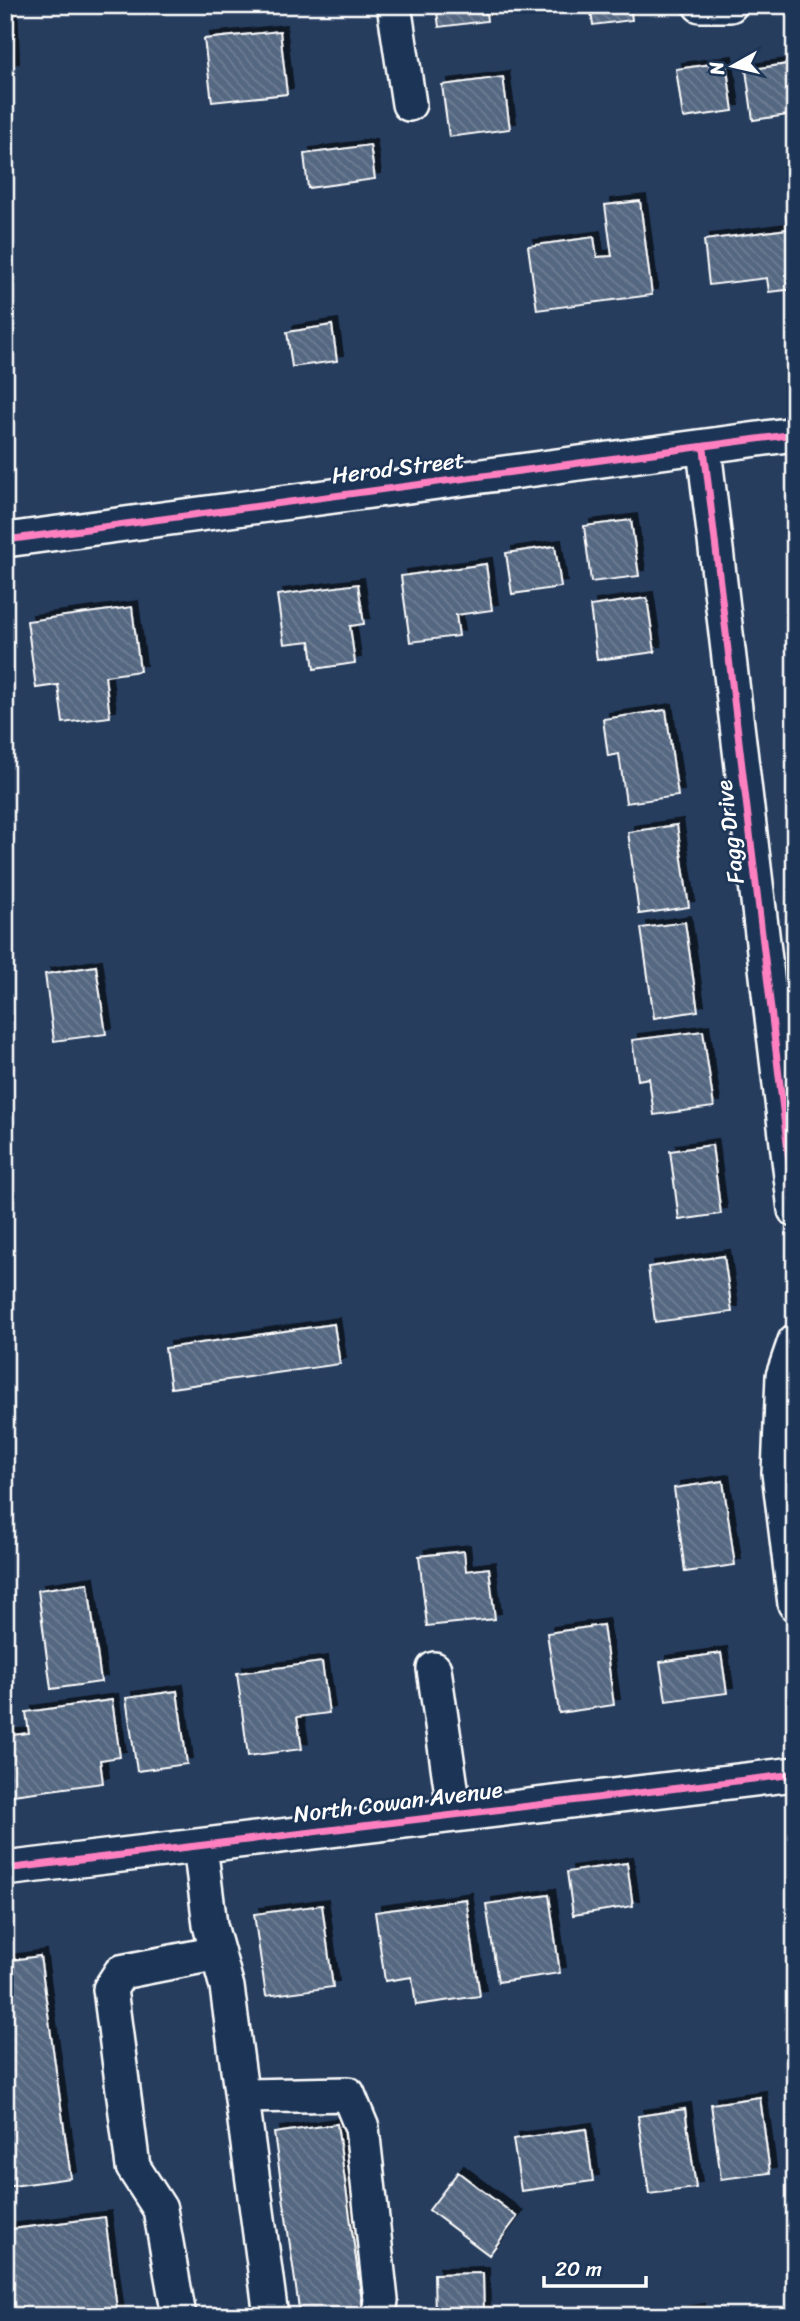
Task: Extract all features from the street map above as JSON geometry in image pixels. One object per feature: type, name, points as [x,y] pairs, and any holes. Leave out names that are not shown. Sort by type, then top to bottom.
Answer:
[{"type":"street","points":[[394,5],[409,104]]},
{"type":"street","points":[[701,5],[730,5]]},
{"type":"street","name":"Herod Street","points":[[6,540],[704,449],[795,434]]},
{"type":"street","name":"Fagg Drive","points":[[704,449],[795,1210]]},
{"type":"street","points":[[795,1341],[783,1376],[779,1473],[795,1604]]},
{"type":"street","points":[[434,1669],[454,1815]]},
{"type":"street","name":"North Cowan Avenue","points":[[5,1869],[795,1774]]},
{"type":"street","points":[[200,1846],[210,1925],[227,1987],[271,2316]]},
{"type":"street","points":[[179,2316],[160,2209],[133,2167],[110,1989],[121,1972],[218,1953]]},
{"type":"street","points":[[242,2096],[348,2094],[362,2128],[381,2300],[379,2316]]},
{"type":"building","points":[[5,5],[11,5],[13,69],[5,70]]},
{"type":"building","points":[[436,5],[485,5],[487,21],[439,27]]},
{"type":"building","points":[[590,5],[630,5],[632,20],[593,25]]},
{"type":"building","points":[[280,31],[287,94],[212,102],[204,39]]},
{"type":"building","points":[[726,62],[733,111],[683,118],[676,69]]},
{"type":"building","points":[[795,63],[795,114],[753,120],[746,70]]},
{"type":"building","points":[[503,77],[510,129],[449,137],[442,85]]},
{"type":"building","points":[[370,145],[375,179],[308,188],[304,154]]},
{"type":"building","points":[[640,201],[652,295],[537,310],[528,246],[594,237],[597,257],[612,256],[605,205]]},
{"type":"building","points":[[795,215],[795,289],[769,292],[767,278],[709,285],[704,240],[788,229],[786,216]]},
{"type":"building","points":[[332,325],[337,361],[292,367],[287,332]]},
{"type":"building","points":[[631,520],[639,576],[591,582],[584,526]]},
{"type":"building","points":[[795,526],[795,584],[794,584],[786,527]]},
{"type":"building","points":[[555,546],[561,587],[512,594],[506,553]]},
{"type":"building","points":[[486,564],[492,610],[456,615],[459,636],[410,642],[401,576]]},
{"type":"building","points":[[358,584],[364,624],[350,626],[355,663],[314,669],[310,641],[284,644],[277,595]]},
{"type":"building","points":[[647,598],[655,652],[597,660],[590,606]]},
{"type":"building","points":[[132,607],[140,671],[105,676],[110,717],[63,723],[58,685],[36,688],[27,621]]},
{"type":"building","points":[[666,710],[678,796],[626,803],[619,754],[608,756],[603,719]]},
{"type":"building","points":[[677,825],[689,907],[639,914],[628,832]]},
{"type":"building","points":[[685,922],[698,1011],[654,1018],[641,928]]},
{"type":"building","points":[[96,966],[106,1034],[54,1041],[45,974]]},
{"type":"building","points":[[703,1031],[714,1107],[654,1115],[649,1078],[638,1080],[632,1040]]},
{"type":"building","points":[[712,1145],[721,1214],[679,1220],[670,1151]]},
{"type":"building","points":[[724,1256],[732,1312],[655,1322],[648,1267]]},
{"type":"building","points":[[334,1324],[340,1364],[171,1388],[165,1348]]},
{"type":"building","points":[[723,1481],[735,1565],[685,1572],[674,1488]]},
{"type":"building","points":[[464,1551],[466,1571],[489,1568],[495,1619],[427,1626],[419,1556]]},
{"type":"building","points":[[88,1583],[101,1682],[51,1689],[38,1590]]},
{"type":"building","points":[[603,1625],[614,1705],[559,1713],[547,1633]]},
{"type":"building","points":[[721,1653],[727,1693],[666,1701],[660,1662]]},
{"type":"building","points":[[322,1662],[329,1713],[297,1717],[302,1749],[248,1756],[237,1673]]},
{"type":"building","points":[[177,1691],[187,1764],[137,1771],[126,1698]]},
{"type":"building","points":[[112,1700],[120,1757],[100,1760],[103,1783],[5,1796],[5,1736],[29,1733],[26,1712]]},
{"type":"building","points":[[627,1863],[633,1906],[573,1915],[567,1872]]},
{"type":"building","points":[[549,1895],[560,1973],[498,1982],[486,1904]]},
{"type":"building","points":[[466,1899],[480,1996],[416,2005],[412,1977],[385,1981],[375,1912]]},
{"type":"building","points":[[322,1905],[333,1987],[266,1996],[254,1914]]},
{"type":"building","points":[[40,1956],[71,2178],[5,2187],[5,1961]]},
{"type":"building","points":[[789,2093],[795,2093],[795,2131]]},
{"type":"building","points":[[760,2097],[770,2173],[721,2179],[711,2104]]},
{"type":"building","points":[[685,2109],[696,2188],[649,2194],[638,2116]]},
{"type":"building","points":[[337,2124],[363,2309],[300,2316],[274,2133]]},
{"type":"building","points":[[586,2129],[593,2181],[521,2191],[513,2139]]},
{"type":"building","points":[[458,2172],[517,2217],[489,2255],[429,2210]]},
{"type":"building","points":[[105,2217],[118,2316],[5,2316],[5,2230]]},
{"type":"building","points":[[483,2273],[484,2316],[435,2316],[434,2274]]},
{"type":"building","points":[[699,2310],[700,2316],[660,2316]]},
{"type":"cycle path","points":[[6,540],[795,434]]},
{"type":"cycle path","points":[[704,449],[795,1210]]},
{"type":"cycle path","points":[[5,1869],[795,1774]]}]
